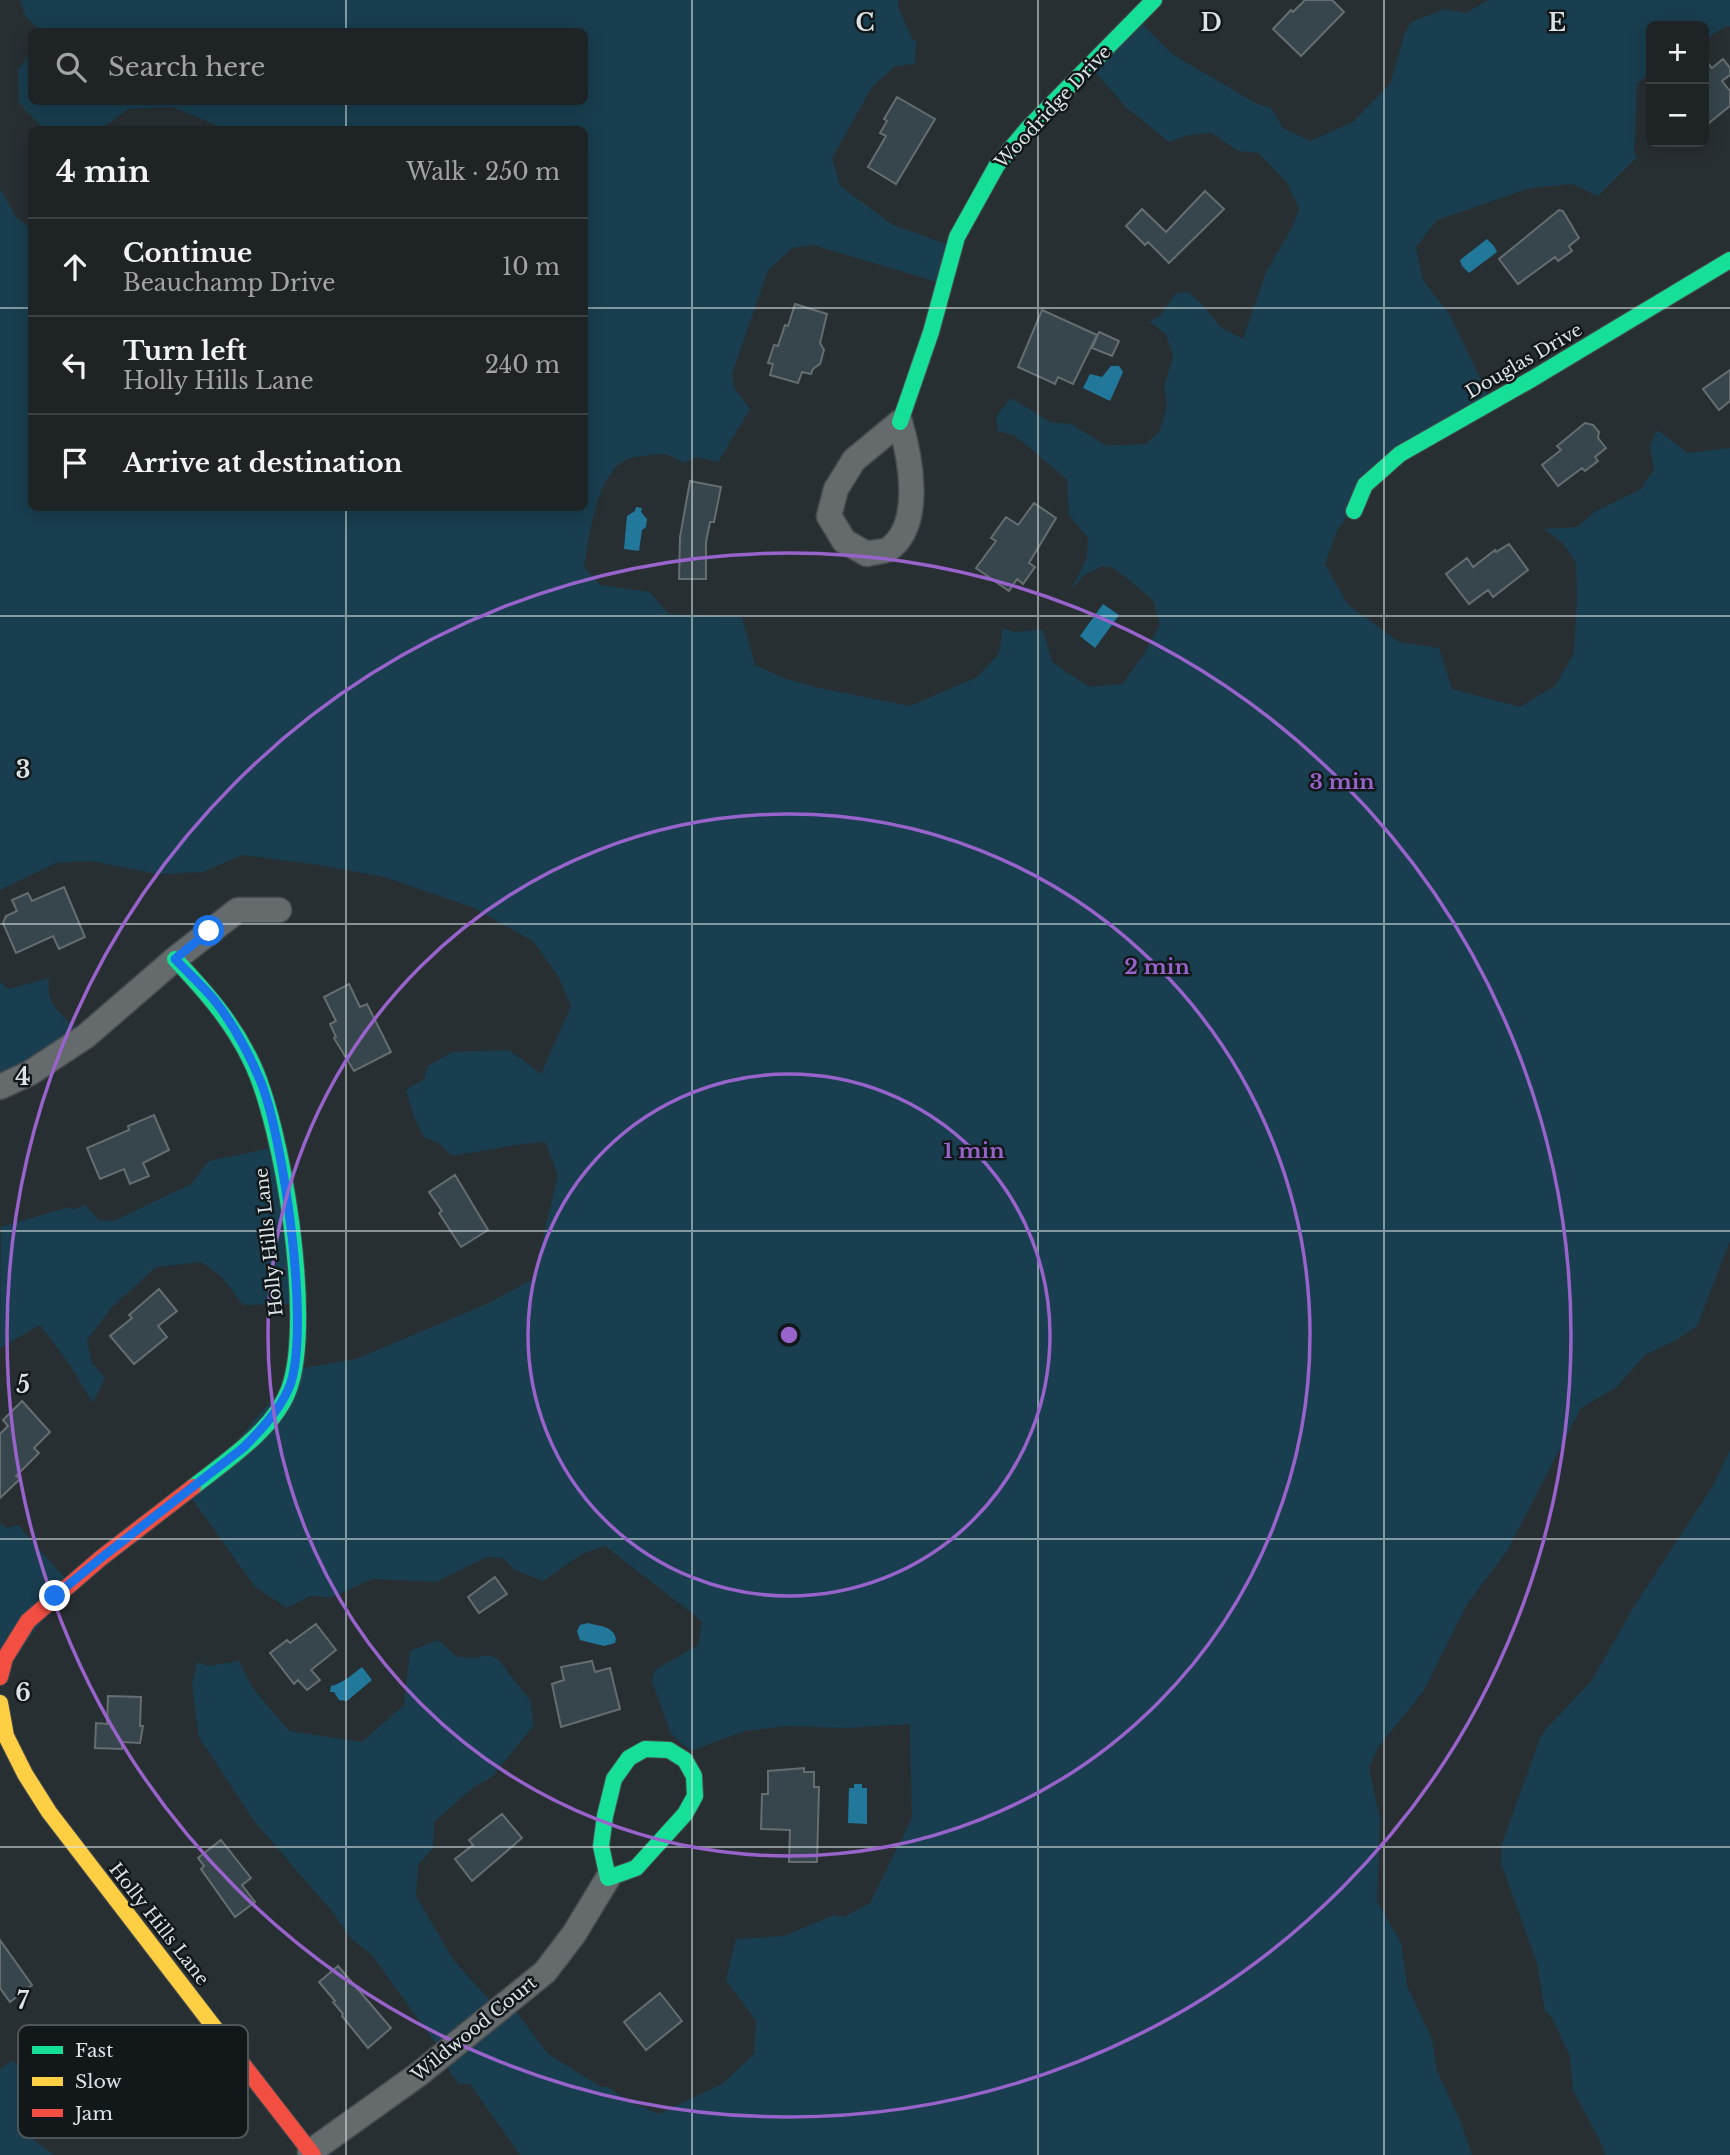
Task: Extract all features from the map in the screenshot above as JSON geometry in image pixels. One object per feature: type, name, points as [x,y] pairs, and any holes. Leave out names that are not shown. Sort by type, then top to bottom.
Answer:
[{"type":"street","name":"Woodridge Drive","points":[[900,422],[931,332],[957,237],[997,165],[1029,127],[1154,0]]},
{"type":"street","name":"Douglas Drive","points":[[1354,511],[1365,485],[1400,454],[1554,366],[1730,260]]},
{"type":"street","points":[[900,422],[908,452],[912,491],[905,528],[888,549],[867,554],[844,541],[829,516],[836,489],[854,460],[900,422]]},
{"type":"street","points":[[0,1087],[30,1073],[86,1035],[238,909],[279,910]]},
{"type":"street","name":"Holly Hills Lane","points":[[0,1677],[5,1657],[28,1621],[101,1558],[243,1448],[263,1429],[289,1389],[296,1357],[297,1295],[289,1215],[271,1110],[260,1080],[216,1002],[175,959]]},
{"type":"street","name":"Holly Hills Lane","points":[[0,1703],[5,1736],[48,1812],[212,2025]]},
{"type":"street","points":[[645,1749],[669,1750],[685,1760],[694,1776],[695,1796],[685,1814],[636,1868],[608,1878],[601,1846],[614,1779],[629,1758],[645,1749]]},
{"type":"street","name":"Wildwood Court","points":[[312,2154],[419,2074],[545,1972],[574,1934],[608,1878]]},
{"type":"street","name":"Holly Hills Lane","points":[[248,2071],[312,2154]]},
{"type":"shaded area","points":[[20,0],[898,0],[898,7],[913,40],[916,40],[915,64],[895,66],[872,87],[832,158],[840,186],[893,225],[955,247],[941,283],[813,245],[792,248],[768,270],[732,374],[734,388],[750,409],[718,462],[696,457],[684,463],[669,455],[660,454],[629,458],[616,467],[601,492],[596,507],[584,567],[600,585],[650,592],[668,614],[742,617],[755,665],[783,678],[910,706],[977,677],[999,653],[1003,628],[1014,632],[1043,630],[1052,662],[1089,687],[1122,684],[1144,654],[1160,625],[1153,600],[1114,568],[1102,566],[1084,575],[1071,590],[1087,558],[1088,538],[1069,515],[1067,479],[1014,435],[998,431],[996,416],[1011,398],[1050,422],[1071,424],[1107,446],[1146,444],[1160,431],[1167,405],[1164,387],[1173,356],[1166,334],[1149,322],[1160,316],[1176,293],[1188,292],[1203,305],[1220,327],[1243,339],[1266,272],[1293,226],[1299,208],[1287,183],[1259,153],[1238,151],[1212,133],[1188,135],[1169,142],[1127,108],[1092,69],[1140,22],[1172,54],[1257,104],[1271,108],[1283,128],[1310,141],[1353,122],[1390,84],[1405,33],[1411,22],[1445,9],[1466,13],[1488,0],[1730,0],[1730,26],[1709,38],[1709,21],[1646,21],[1646,76],[1637,84],[1634,153],[1637,157],[1598,196],[1572,184],[1531,188],[1437,220],[1416,247],[1423,280],[1449,314],[1488,394],[1378,466],[1336,533],[1325,564],[1348,605],[1399,642],[1439,648],[1452,689],[1520,707],[1555,686],[1574,653],[1576,563],[1563,543],[1544,529],[1577,527],[1596,511],[1641,489],[1654,469],[1650,445],[1657,430],[1688,453],[1730,448],[1730,1241],[1697,1326],[1645,1355],[1617,1387],[1581,1408],[1507,1551],[1467,1604],[1423,1692],[1378,1747],[1369,1768],[1380,1819],[1377,1901],[1401,1943],[1407,1986],[1432,2039],[1437,2071],[1460,2120],[1472,2155],[520,2155],[470,2084],[459,2084],[450,2072],[437,2045],[371,1954],[351,1939],[334,1914],[254,1821],[199,1737],[192,1685],[197,1662],[208,1666],[239,1661],[252,1687],[289,1731],[362,1742],[404,1705],[410,1651],[438,1640],[457,1657],[477,1658],[486,1655],[497,1658],[530,1700],[534,1725],[491,1778],[475,1786],[434,1822],[433,1848],[418,1865],[416,1896],[454,1961],[499,2010],[512,2006],[548,2054],[601,2087],[608,2087],[628,2101],[659,2114],[722,2084],[754,2054],[756,2021],[726,1980],[736,1939],[784,1936],[834,1915],[844,1917],[870,1903],[912,1818],[910,1724],[844,1728],[787,1726],[744,1731],[691,1751],[671,1734],[652,1681],[655,1670],[698,1645],[702,1621],[605,1546],[582,1554],[543,1581],[515,1570],[503,1558],[487,1557],[436,1582],[372,1579],[333,1597],[310,1596],[287,1608],[255,1587],[190,1496],[298,1369],[356,1359],[489,1303],[533,1279],[558,1175],[545,1142],[451,1155],[440,1144],[424,1137],[414,1117],[406,1090],[424,1079],[428,1066],[452,1052],[509,1050],[541,1074],[571,1006],[558,976],[533,941],[472,907],[384,877],[242,855],[203,872],[157,874],[91,861],[56,863],[0,890],[0,189],[16,217],[28,227],[28,511],[588,511],[588,126],[216,126],[172,107],[129,109],[103,126],[41,126],[19,103],[18,70],[28,56],[28,105],[588,105],[588,28],[37,28],[25,15]]},
{"type":"shaded area","points":[[49,978],[49,995],[52,1002],[79,1032],[0,1089],[0,982],[9,989]]},
{"type":"shaded area","points":[[276,1147],[297,1304],[243,1305],[221,1276],[201,1262],[156,1267],[112,1307],[87,1340],[92,1363],[105,1378],[93,1403],[70,1365],[40,1325],[0,1348],[1,1227],[69,1207],[73,1210],[85,1205],[99,1220],[114,1221],[191,1184],[209,1161]]},
{"type":"shaded area","points":[[1730,1450],[1730,2155],[1605,2155],[1573,2090],[1570,2056],[1552,2018],[1545,2011],[1537,1963],[1501,1863],[1502,1844],[1541,1735],[1592,1680],[1635,1605],[1714,1484]]},
{"type":"shaded area","points":[[0,1523],[7,1528],[18,1525],[69,1583],[0,1679]]},
{"type":"shaded area","points":[[12,2061],[18,2065],[18,2138],[33,2138],[54,2155],[0,2155],[0,2069]]},
{"type":"water","points":[[1487,239],[1497,252],[1469,273],[1460,260]]},
{"type":"water","points":[[1111,366],[1119,366],[1123,372],[1110,401],[1083,388],[1090,374],[1102,377]]},
{"type":"water","points":[[636,507],[642,508],[641,512],[647,519],[646,527],[642,530],[639,551],[624,549],[627,516],[635,511]]},
{"type":"water","points":[[1103,604],[1119,615],[1095,648],[1080,636]]},
{"type":"water","points":[[588,1623],[612,1631],[615,1643],[604,1646],[580,1640],[577,1631],[580,1625]]},
{"type":"water","points":[[362,1667],[372,1680],[347,1701],[339,1700],[334,1692],[330,1692],[331,1686]]},
{"type":"water","points":[[854,1784],[862,1784],[862,1788],[867,1788],[867,1824],[848,1823],[849,1788],[854,1788]]},
{"type":"building","points":[[1305,0],[1332,0],[1344,12],[1301,56],[1273,29]]},
{"type":"building","points":[[1723,59],[1730,68],[1730,75],[1722,81],[1730,91],[1730,106],[1709,123],[1709,64],[1712,68]]},
{"type":"building","points":[[897,97],[935,119],[896,184],[868,167],[886,136],[880,133],[887,121],[884,119]]},
{"type":"building","points":[[1205,191],[1224,209],[1169,263],[1148,242],[1145,245],[1126,226],[1142,209],[1166,232]]},
{"type":"building","points":[[1559,210],[1563,211],[1579,238],[1569,246],[1572,251],[1558,261],[1555,257],[1518,284],[1499,259]]},
{"type":"building","points":[[795,304],[827,314],[820,343],[824,350],[820,364],[811,374],[802,372],[798,383],[770,375],[773,364],[768,363],[774,345],[778,346],[785,325],[788,326]]},
{"type":"building","points":[[1042,310],[1097,335],[1073,384],[1058,377],[1055,384],[1018,367]]},
{"type":"building","points":[[1099,332],[1119,341],[1112,356],[1092,348]]},
{"type":"building","points":[[1730,370],[1730,401],[1719,410],[1703,389]]},
{"type":"building","points":[[1585,423],[1593,425],[1599,432],[1598,438],[1606,448],[1595,457],[1598,461],[1585,471],[1582,468],[1558,486],[1542,465],[1561,450],[1557,446]]},
{"type":"building","points":[[690,481],[721,487],[714,522],[710,522],[706,542],[706,579],[679,579],[680,537]]},
{"type":"building","points":[[1034,503],[1056,518],[1029,563],[1035,567],[1023,584],[1017,579],[1009,591],[976,568],[996,541],[991,538],[1006,517],[1018,525]]},
{"type":"building","points":[[1509,544],[1528,570],[1493,597],[1488,590],[1469,604],[1446,574],[1467,558],[1473,567],[1495,550],[1496,552]]},
{"type":"building","points":[[64,887],[85,937],[59,949],[53,936],[16,953],[3,923],[6,916],[17,911],[12,900],[28,893],[32,901]]},
{"type":"building","points":[[349,984],[360,1007],[367,1004],[391,1052],[354,1071],[334,1038],[336,1037],[330,1024],[336,1021],[324,997]]},
{"type":"building","points":[[154,1115],[169,1150],[143,1163],[149,1176],[130,1184],[124,1169],[100,1179],[87,1148],[129,1130],[128,1126]]},
{"type":"building","points":[[455,1175],[488,1230],[461,1247],[429,1192]]},
{"type":"building","points":[[159,1289],[177,1311],[158,1326],[167,1337],[134,1364],[110,1336],[132,1318],[129,1315]]},
{"type":"building","points":[[22,1401],[50,1432],[34,1448],[39,1453],[16,1476],[20,1479],[0,1498],[0,1434],[8,1426],[3,1420]]},
{"type":"building","points":[[495,1577],[507,1594],[479,1613],[468,1597]]},
{"type":"building","points":[[316,1624],[336,1650],[311,1670],[320,1680],[307,1690],[298,1680],[294,1684],[270,1653],[287,1640],[290,1643]]},
{"type":"building","points":[[592,1661],[595,1672],[610,1668],[620,1709],[561,1727],[552,1684],[564,1680],[561,1667]]},
{"type":"building","points":[[108,1696],[141,1697],[140,1726],[143,1726],[140,1743],[122,1742],[122,1749],[95,1748],[96,1723],[107,1724]]},
{"type":"building","points":[[804,1768],[804,1772],[814,1772],[814,1787],[819,1787],[817,1862],[789,1862],[790,1830],[761,1829],[762,1794],[768,1794],[768,1771]]},
{"type":"building","points":[[502,1814],[522,1838],[472,1881],[455,1859],[473,1845],[469,1840]]},
{"type":"building","points":[[221,1840],[251,1878],[242,1885],[255,1902],[235,1917],[201,1869],[204,1866],[198,1858]]},
{"type":"building","points":[[0,1940],[32,1985],[10,2002],[0,1988]]},
{"type":"building","points":[[338,1966],[391,2028],[368,2048],[319,1982]]},
{"type":"building","points":[[660,1993],[682,2021],[646,2050],[624,2022]]},
{"type":"traffic: fast","points":[[900,422],[931,332],[957,237],[997,165],[1029,127],[1154,0]]},
{"type":"traffic: fast","points":[[1354,511],[1365,485],[1400,454],[1532,379],[1730,260]]},
{"type":"traffic: fast","points":[[175,959],[227,1020],[251,1061],[263,1091],[284,1175],[296,1272],[298,1318],[296,1358],[289,1389],[282,1404],[261,1431],[193,1487]]},
{"type":"traffic: fast","points":[[645,1749],[669,1750],[685,1760],[694,1776],[695,1796],[685,1814],[636,1868],[608,1878],[601,1846],[614,1779],[629,1758],[645,1749]]},
{"type":"traffic: slow","points":[[0,1703],[6,1736],[25,1774],[49,1812],[212,2025]]},
{"type":"traffic: jam","points":[[0,1677],[5,1658],[28,1621],[101,1558],[193,1487]]},
{"type":"traffic: jam","points":[[248,2071],[313,2155]]},
{"type":"route","points":[[55,1596],[243,1448],[263,1429],[289,1389],[296,1357],[297,1295],[289,1215],[271,1110],[260,1080],[216,1002],[175,959],[209,931]]}]
